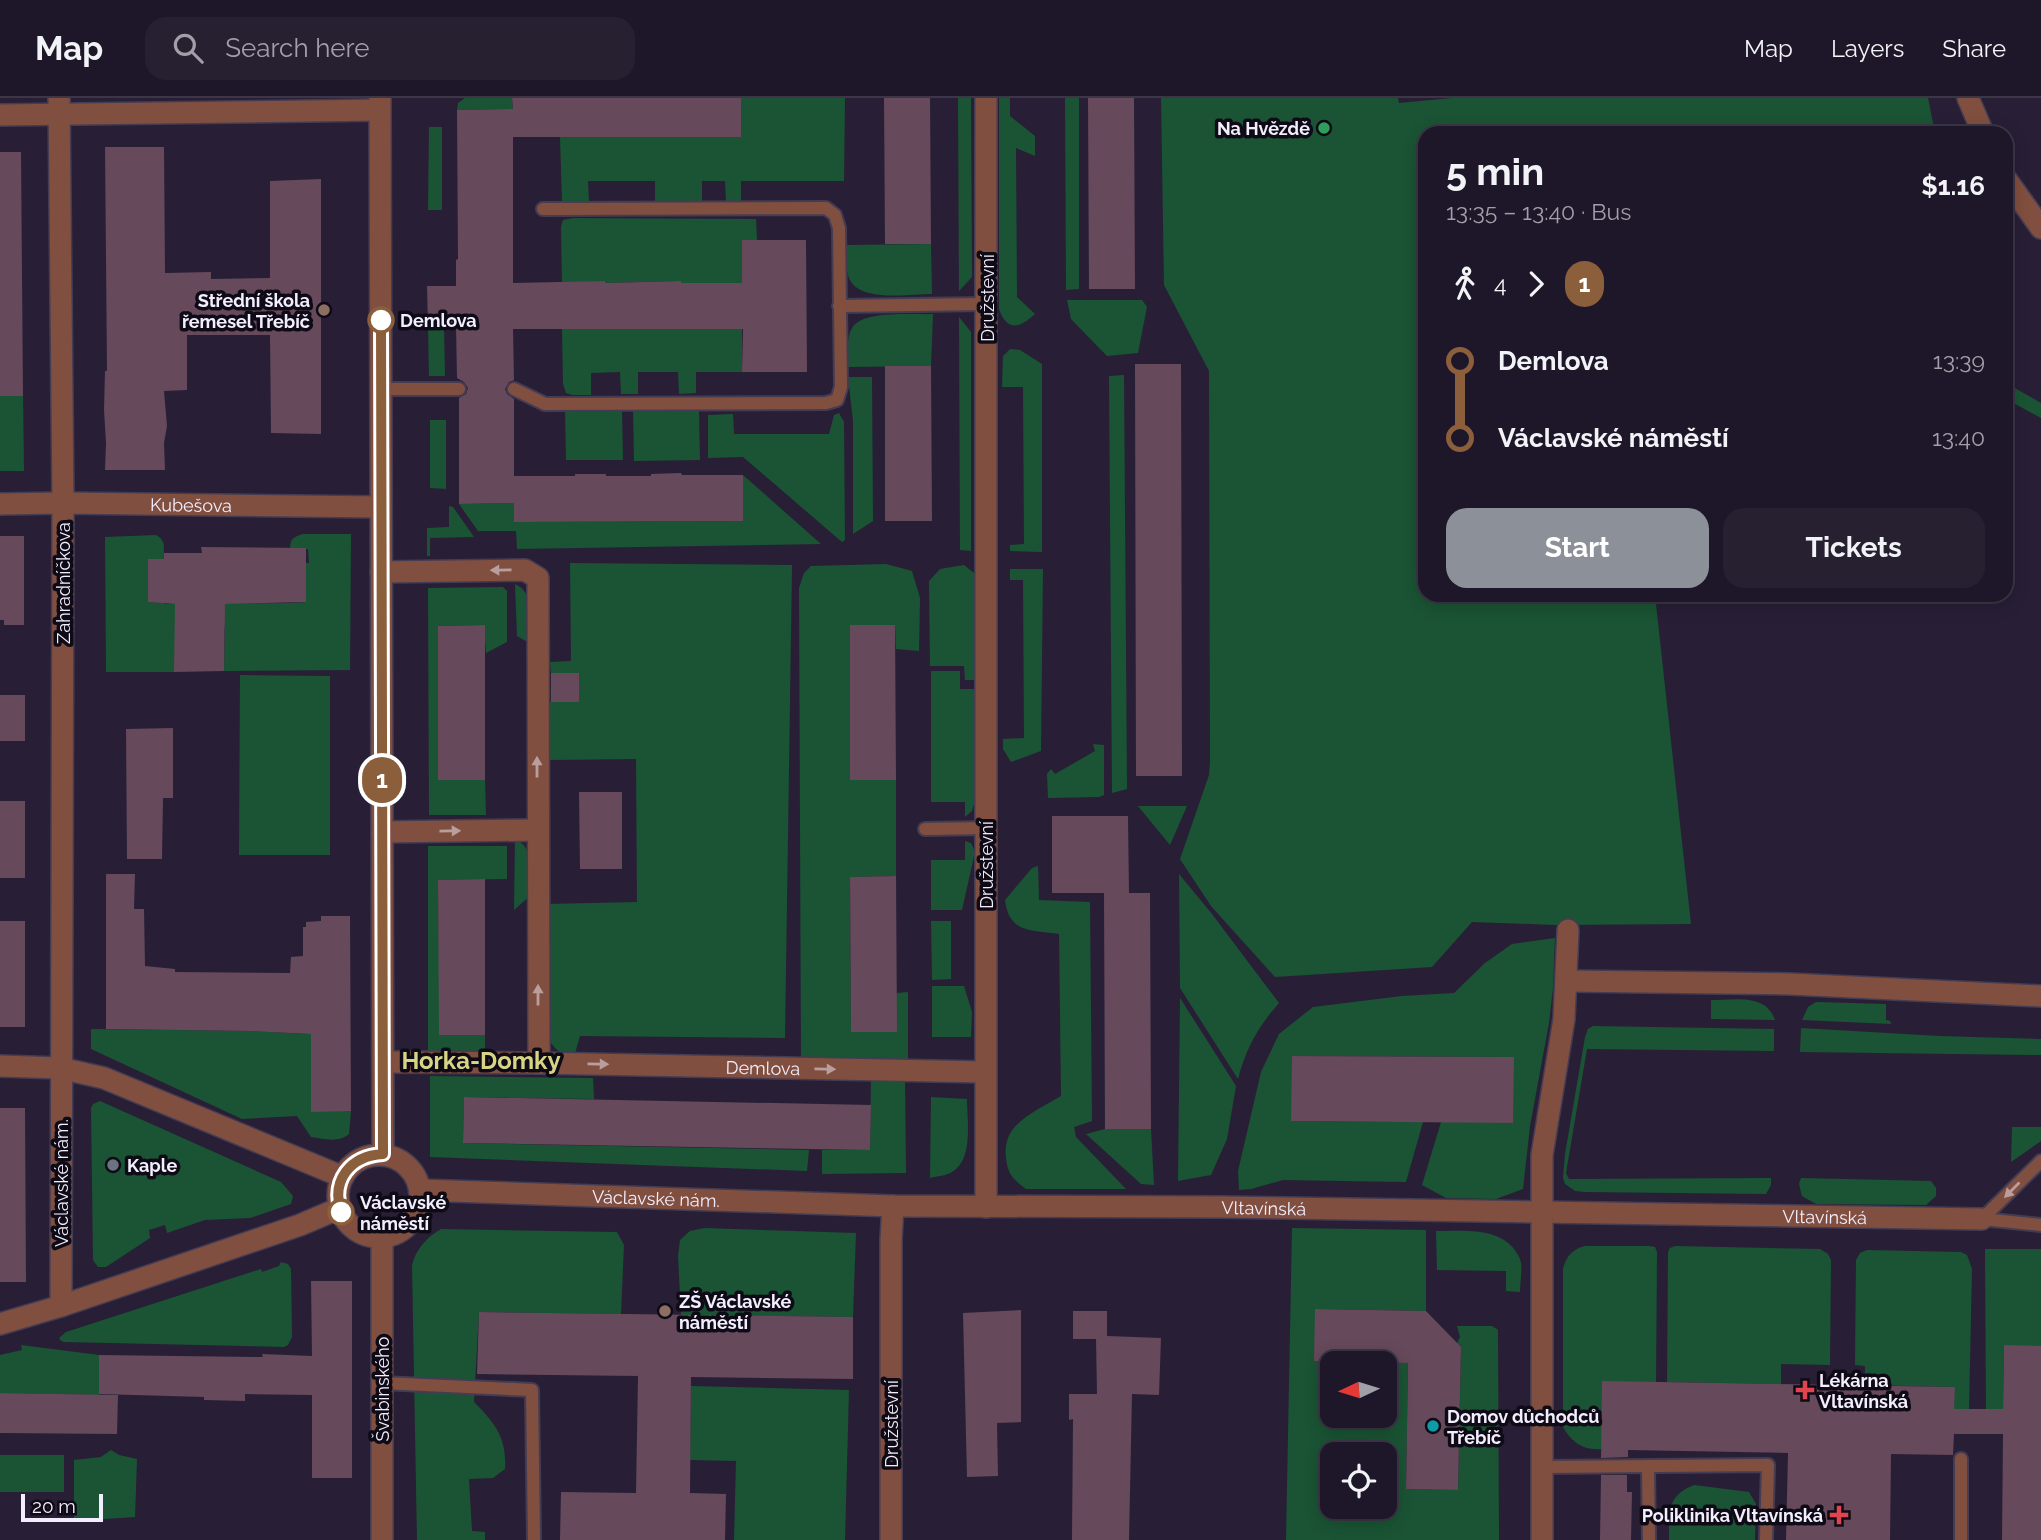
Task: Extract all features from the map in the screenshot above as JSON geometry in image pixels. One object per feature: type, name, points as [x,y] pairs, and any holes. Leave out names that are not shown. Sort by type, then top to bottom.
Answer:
[{"type":"street","name":"Družstevní","points":[[986,98],[986,1207]]},
{"type":"street","points":[[1968,98],[1980,126]]},
{"type":"street","points":[[0,115],[59,107],[380,104],[383,1154]]},
{"type":"street","name":"Zahradníčkova","points":[[59,107],[63,503],[60,1068]]},
{"type":"street","points":[[2013,189],[2041,229]]},
{"type":"street","name":"Kubešova","points":[[0,504],[381,507]]},
{"type":"street","points":[[381,572],[525,570],[538,578],[539,1063]]},
{"type":"street","points":[[382,831],[537,830]]},
{"type":"street","points":[[1542,1540],[1542,1156],[1564,1020],[1568,930]]},
{"type":"street","points":[[1567,981],[1790,984],[2041,996]]},
{"type":"street","name":"Demlova","points":[[383,1062],[985,1072]]},
{"type":"street","points":[[0,1066],[60,1068],[104,1078],[342,1177]]},
{"type":"street","name":"Václavské nám.","points":[[60,1068],[61,1306]]},
{"type":"street","points":[[383,1154],[403,1162],[411,1170],[420,1190],[421,1201],[412,1221],[405,1229],[382,1237],[363,1234],[346,1221],[340,1208],[338,1192],[342,1177],[352,1164],[361,1158],[383,1154]]},
{"type":"street","name":"Václavské nám.","points":[[420,1190],[893,1206]]},
{"type":"street","name":"Družstevní","points":[[891,1540],[893,1206]]},
{"type":"street","points":[[893,1206],[986,1207]]},
{"type":"street","name":"Vltavínská","points":[[986,1207],[1222,1207],[1982,1219]]},
{"type":"street","points":[[0,1324],[300,1225],[340,1208]]},
{"type":"street","name":"Švabinského","points":[[382,1237],[382,1540]]},
{"type":"lane","points":[[514,389],[545,404],[826,403],[837,400],[841,387],[839,229],[835,215],[826,208],[543,209]]},
{"type":"lane","points":[[839,306],[986,304]]},
{"type":"lane","points":[[381,389],[458,389]]},
{"type":"lane","points":[[925,829],[986,828]]},
{"type":"lane","points":[[1982,1219],[2041,1161]]},
{"type":"lane","points":[[1982,1219],[2041,1225]]},
{"type":"lane","points":[[382,1383],[532,1390],[534,1540]]},
{"type":"lane","points":[[1961,1459],[1961,1540]]},
{"type":"lane","points":[[1542,1468],[1768,1465],[1766,1540]]},
{"type":"lane","points":[[1648,1466],[1649,1540]]},
{"type":"green space","points":[[465,98],[512,98],[513,109],[457,110],[458,103]]},
{"type":"green space","points":[[741,98],[845,98],[844,181],[741,181],[741,201],[726,202],[725,181],[702,181],[702,202],[655,202],[655,181],[588,181],[589,203],[562,201],[560,137],[741,137]]},
{"type":"green space","points":[[958,98],[971,98],[972,277],[959,291]]},
{"type":"green space","points":[[999,98],[1010,98],[1010,116],[1035,136],[1035,156],[1016,148],[1017,297],[1035,314],[1019,325],[1006,321],[999,309]]},
{"type":"green space","points":[[1065,98],[1079,98],[1079,289],[1066,290]]},
{"type":"green space","points":[[1161,98],[1398,98],[1399,103],[1452,98],[1928,98],[1934,126],[1418,126],[1418,602],[1656,602],[1691,924],[1556,925],[1472,922],[1432,967],[1275,977],[1211,906],[1180,859],[1209,775],[1210,762],[1209,371],[1164,285]]},
{"type":"green space","points":[[429,127],[442,127],[442,210],[428,210]]},
{"type":"green space","points":[[756,219],[757,240],[742,283],[562,283],[561,227],[563,220]]},
{"type":"green space","points":[[931,244],[932,294],[874,294],[855,286],[849,278],[847,245]]},
{"type":"green space","points":[[1067,300],[1142,300],[1147,307],[1138,353],[1107,356],[1071,319]]},
{"type":"green space","points":[[933,314],[931,366],[847,367],[849,337],[858,322],[877,316]]},
{"type":"green space","points":[[959,317],[971,332],[971,551],[960,550]]},
{"type":"green space","points":[[444,326],[445,376],[429,376],[428,327]]},
{"type":"green space","points":[[562,329],[742,329],[742,372],[696,372],[696,393],[679,394],[678,372],[638,372],[638,394],[621,394],[620,372],[591,373],[591,395],[572,395],[566,393],[563,384]]},
{"type":"green space","points":[[1010,349],[1020,350],[1042,364],[1042,552],[1010,551],[1010,545],[1024,544],[1023,387],[1002,387],[1003,356]]},
{"type":"green space","points":[[1124,375],[1127,789],[1112,793],[1109,376]]},
{"type":"green space","points":[[848,377],[872,377],[873,521],[853,534],[853,421]]},
{"type":"green space","points":[[2013,387],[2041,403],[2041,418],[2013,403]]},
{"type":"green space","points":[[0,396],[23,396],[24,471],[0,471]]},
{"type":"green space","points":[[622,411],[623,460],[566,460],[565,412]]},
{"type":"green space","points":[[633,411],[699,411],[700,460],[634,461]]},
{"type":"green space","points":[[839,413],[844,422],[845,540],[842,542],[743,457],[708,458],[708,415],[733,414],[734,434],[829,434],[834,415]]},
{"type":"green space","points":[[430,420],[446,420],[446,489],[430,488]]},
{"type":"green space","points":[[743,475],[821,544],[517,549],[516,531],[478,531],[459,504],[514,503],[515,522],[742,521]]},
{"type":"green space","points":[[449,506],[453,507],[474,537],[430,538],[430,556],[427,556],[427,528],[449,527]]},
{"type":"green space","points":[[303,534],[351,534],[350,670],[224,671],[225,627],[174,672],[106,672],[105,537],[156,535],[162,540],[164,559],[148,560],[148,602],[291,603],[306,602],[308,549],[290,549],[293,538]]},
{"type":"green space","points":[[570,563],[792,565],[785,1038],[580,1036],[574,1057],[558,1050],[547,1037],[546,904],[637,902],[636,759],[550,760],[550,702],[579,702],[579,673],[551,673],[550,662],[571,661]]},
{"type":"green space","points":[[886,564],[912,571],[920,598],[919,651],[896,649],[895,625],[850,625],[850,780],[896,780],[896,876],[850,877],[851,1031],[897,993],[908,992],[908,1062],[801,1061],[799,588],[804,573],[811,566]]},
{"type":"green space","points":[[964,565],[974,573],[975,680],[965,680],[964,666],[930,666],[929,581],[940,569]]},
{"type":"green space","points":[[1010,569],[1043,569],[1041,751],[1011,762],[1003,749],[1003,739],[1024,738],[1023,580],[1010,580]]},
{"type":"green space","points":[[515,584],[522,588],[529,602],[531,644],[517,636]]},
{"type":"green space","points":[[503,587],[507,591],[507,642],[486,653],[484,625],[438,626],[438,780],[485,780],[486,815],[429,815],[428,588]]},
{"type":"green space","points":[[931,671],[960,671],[960,689],[975,689],[975,801],[972,811],[965,817],[965,802],[931,802]]},
{"type":"green space","points":[[240,675],[330,676],[330,855],[239,855]]},
{"type":"green space","points":[[1093,744],[1104,745],[1104,795],[1048,798],[1047,774],[1051,769],[1055,774],[1095,751]]},
{"type":"green space","points":[[1138,806],[1187,806],[1170,845]]},
{"type":"green space","points":[[515,839],[522,843],[529,855],[531,895],[514,910]]},
{"type":"green space","points":[[965,841],[971,843],[975,852],[962,910],[931,910],[931,860],[965,860]]},
{"type":"green space","points":[[428,846],[507,846],[507,879],[438,880],[440,1035],[485,1035],[485,1056],[428,1054]]},
{"type":"green space","points":[[1038,866],[1039,900],[1090,902],[1092,1121],[1074,1127],[1076,1137],[1126,1189],[1026,1189],[1014,1179],[1008,1169],[1006,1146],[1015,1127],[1032,1113],[1061,1096],[1059,934],[1017,925],[1007,911],[1005,900],[1032,868]]},
{"type":"green space","points":[[1179,874],[1279,1003],[1254,1038],[1238,1079],[1180,988]]},
{"type":"green space","points":[[931,921],[951,921],[951,979],[932,980]]},
{"type":"green space","points":[[1555,938],[1549,1023],[1530,1126],[1523,1189],[1496,1199],[1446,1198],[1422,1185],[1441,1122],[1513,1122],[1513,1057],[1292,1056],[1292,1121],[1423,1122],[1406,1182],[1283,1180],[1239,1190],[1238,1171],[1261,1072],[1279,1034],[1313,1007],[1402,996],[1454,993],[1485,963],[1512,944]]},
{"type":"green space","points":[[932,986],[964,986],[972,1012],[971,1037],[932,1037]]},
{"type":"green space","points":[[1180,998],[1236,1086],[1227,1139],[1211,1175],[1178,1181]]},
{"type":"green space","points":[[1739,999],[1757,1002],[1771,1011],[1775,1020],[1711,1019],[1711,1000]]},
{"type":"green space","points":[[1816,1002],[1886,1004],[1886,1020],[1891,1024],[1802,1020],[1808,1007]]},
{"type":"green space","points":[[1593,1026],[1774,1029],[1774,1051],[1587,1049],[1566,1173],[1569,1179],[1771,1178],[1766,1194],[1585,1192],[1575,1191],[1565,1184],[1565,1154],[1585,1037],[1588,1029]]},
{"type":"green space","points":[[1801,1028],[2041,1039],[2041,1055],[1800,1052]]},
{"type":"green space","points":[[91,1029],[311,1034],[311,1111],[351,1111],[349,1134],[336,1139],[311,1137],[297,1116],[242,1119],[91,1049]]},
{"type":"green space","points":[[430,1076],[593,1078],[594,1099],[464,1097],[463,1143],[809,1150],[807,1171],[430,1157]]},
{"type":"green space","points":[[871,1078],[905,1079],[906,1173],[822,1174],[822,1150],[870,1150]]},
{"type":"green space","points":[[931,1097],[967,1099],[968,1139],[964,1158],[959,1166],[950,1173],[930,1178]]},
{"type":"green space","points":[[100,1101],[281,1182],[293,1196],[291,1204],[250,1218],[205,1220],[167,1233],[165,1225],[149,1230],[150,1238],[106,1267],[98,1267],[93,1260],[91,1108]]},
{"type":"green space","points":[[2012,1127],[2041,1127],[2041,1141],[2011,1162]]},
{"type":"green space","points":[[1105,1129],[1151,1129],[1154,1185],[1141,1184],[1086,1134]]},
{"type":"green space","points":[[1801,1178],[1931,1181],[1936,1188],[1936,1196],[1926,1205],[1816,1204],[1802,1196],[1799,1184]]},
{"type":"green space","points":[[705,1228],[856,1233],[853,1317],[681,1315],[678,1256],[680,1240],[690,1231]]},
{"type":"green space","points":[[1292,1228],[1426,1230],[1426,1311],[1315,1309],[1315,1361],[1320,1361],[1320,1428],[1397,1428],[1397,1363],[1408,1363],[1406,1489],[1458,1490],[1461,1347],[1457,1343],[1460,1337],[1457,1326],[1492,1326],[1498,1330],[1499,1540],[1286,1540]]},
{"type":"green space","points":[[441,1229],[617,1232],[624,1245],[621,1314],[479,1312],[474,1402],[498,1432],[505,1458],[505,1469],[493,1478],[469,1479],[472,1531],[485,1532],[485,1540],[417,1540],[412,1265],[423,1244]]},
{"type":"green space","points":[[1436,1231],[1472,1231],[1505,1241],[1514,1248],[1520,1259],[1520,1292],[1506,1291],[1506,1271],[1437,1270]]},
{"type":"green space","points":[[1585,1246],[1649,1246],[1655,1247],[1657,1252],[1656,1382],[1601,1449],[1589,1449],[1579,1444],[1563,1427],[1563,1269],[1571,1254]]},
{"type":"green space","points":[[1675,1246],[1820,1249],[1828,1254],[1831,1260],[1830,1365],[1781,1364],[1781,1384],[1667,1382],[1668,1252]]},
{"type":"green space","points":[[1985,1249],[2041,1249],[2041,1346],[2004,1346],[2003,1410],[1986,1409]]},
{"type":"green space","points":[[1867,1250],[1961,1252],[1967,1255],[1972,1269],[1969,1409],[1954,1409],[1954,1387],[1865,1385],[1865,1366],[1855,1365],[1856,1260],[1860,1253]]},
{"type":"green space","points":[[281,1262],[288,1264],[291,1269],[292,1337],[284,1347],[64,1342],[59,1338],[66,1332],[261,1269],[262,1272],[279,1266]]},
{"type":"green space","points":[[21,1345],[99,1355],[99,1395],[0,1393],[0,1355],[22,1350]]},
{"type":"green space","points":[[691,1386],[849,1390],[845,1540],[734,1540],[736,1461],[690,1460]]},
{"type":"green space","points":[[111,1450],[119,1455],[137,1459],[135,1517],[74,1521],[74,1460],[101,1457]]},
{"type":"green space","points":[[0,1455],[64,1455],[64,1492],[0,1492]]},
{"type":"green space","points":[[1694,1485],[1749,1492],[1756,1504],[1755,1540],[1669,1540],[1671,1506],[1678,1494]]},
{"type":"building","points":[[512,98],[741,98],[741,137],[513,137],[513,283],[742,283],[742,240],[806,240],[807,372],[742,372],[743,329],[513,329],[514,380],[509,382],[505,389],[514,399],[514,476],[651,476],[681,473],[743,475],[743,521],[514,522],[514,503],[459,504],[459,398],[466,394],[468,388],[457,378],[456,326],[428,327],[427,286],[456,286],[457,110],[513,109]]},
{"type":"building","points":[[884,98],[930,98],[931,244],[885,244]]},
{"type":"building","points":[[1088,98],[1134,98],[1135,289],[1089,289]]},
{"type":"building","points":[[105,147],[164,147],[165,273],[211,272],[211,279],[270,278],[270,181],[321,179],[321,434],[271,433],[270,335],[187,335],[187,390],[164,391],[167,426],[164,443],[165,470],[105,470]]},
{"type":"building","points":[[0,152],[21,152],[23,396],[0,396]]},
{"type":"building","points":[[1135,364],[1181,364],[1182,776],[1136,776]]},
{"type":"building","points":[[885,366],[931,366],[932,521],[885,521]]},
{"type":"building","points":[[0,536],[24,536],[24,625],[4,625],[4,620],[0,620]]},
{"type":"building","points":[[201,547],[306,548],[306,602],[225,604],[224,671],[174,672],[175,604],[148,602],[148,559],[164,559],[164,553],[202,553]]},
{"type":"building","points":[[485,625],[485,780],[438,780],[438,626]]},
{"type":"building","points":[[850,625],[895,625],[896,780],[850,780]]},
{"type":"building","points":[[551,673],[579,673],[579,702],[551,702]]},
{"type":"building","points":[[0,695],[25,695],[25,741],[0,741]]},
{"type":"building","points":[[173,728],[173,798],[163,798],[162,859],[127,859],[126,729]]},
{"type":"building","points":[[579,792],[622,792],[622,869],[580,869]]},
{"type":"building","points":[[0,801],[25,801],[25,878],[0,878]]},
{"type":"building","points":[[1052,816],[1128,816],[1129,893],[1150,893],[1151,1129],[1105,1129],[1104,893],[1052,893]]},
{"type":"building","points":[[106,874],[135,874],[134,909],[144,909],[145,966],[175,969],[175,972],[290,973],[291,957],[303,956],[303,927],[306,927],[306,922],[321,921],[321,916],[350,916],[351,1111],[311,1112],[311,1034],[106,1029]]},
{"type":"building","points":[[896,876],[897,1032],[851,1032],[850,877]]},
{"type":"building","points":[[485,879],[485,1035],[439,1035],[438,880]]},
{"type":"building","points":[[0,921],[25,921],[25,1027],[0,1027]]},
{"type":"building","points":[[1292,1056],[1514,1057],[1513,1123],[1291,1121]]},
{"type":"building","points":[[464,1097],[871,1105],[870,1150],[463,1143]]},
{"type":"building","points":[[0,1108],[25,1108],[26,1282],[0,1282]]},
{"type":"building","points":[[311,1281],[352,1281],[352,1478],[312,1478],[312,1395],[245,1394],[245,1401],[99,1394],[99,1355],[312,1356]]},
{"type":"building","name":"Domov důchodců Třebíč","points":[[1315,1309],[1426,1311],[1461,1347],[1458,1490],[1406,1489],[1408,1363],[1397,1363],[1397,1351],[1320,1351],[1320,1361],[1314,1361]]},
{"type":"building","points":[[1021,1310],[1021,1422],[997,1423],[998,1476],[967,1477],[963,1313]]},
{"type":"building","points":[[1073,1311],[1107,1311],[1107,1336],[1161,1338],[1159,1395],[1132,1394],[1129,1540],[1072,1540],[1073,1419],[1069,1420],[1069,1394],[1097,1394],[1096,1339],[1073,1339]]},
{"type":"building","points":[[479,1312],[853,1317],[853,1379],[691,1377],[690,1493],[726,1494],[725,1540],[560,1540],[561,1492],[636,1493],[638,1376],[477,1374]]},
{"type":"building","points":[[2004,1345],[2041,1346],[2041,1540],[2002,1540],[2003,1434],[1954,1434],[1953,1455],[1891,1454],[1890,1540],[1786,1540],[1788,1453],[1628,1450],[1628,1457],[1601,1458],[1602,1381],[1955,1387],[1954,1409],[2003,1409]]},
{"type":"building","points":[[0,1393],[118,1395],[117,1434],[0,1433]]},
{"type":"building","points":[[1601,1475],[1627,1475],[1627,1492],[1632,1492],[1631,1540],[1600,1540]]},
{"type":"bus line","name":"1","points":[[341,1212],[338,1192],[345,1172],[361,1158],[383,1154],[381,320]]},
{"type":"place","name":"Na Hvězdě","points":[[1324,128]]},
{"type":"place","name":"Střední škola řemesel Třebíč","points":[[324,310]]},
{"type":"place","name":"Demlova","points":[[381,320]]},
{"type":"place","name":"Kaple","points":[[113,1165]]},
{"type":"place","name":"Václavské náměstí","points":[[341,1212]]},
{"type":"place","name":"ZŠ Václavské náměstí","points":[[665,1311]]},
{"type":"place","name":"Lékárna Vltavínská","points":[[1805,1390]]},
{"type":"place","name":"Domov důchodců Třebíč","points":[[1433,1426]]},
{"type":"place","name":"Poliklinika Vltavínská","points":[[1839,1515]]},
{"type":"district","name":"Horka-Domky","points":[[481,1060]]}]
